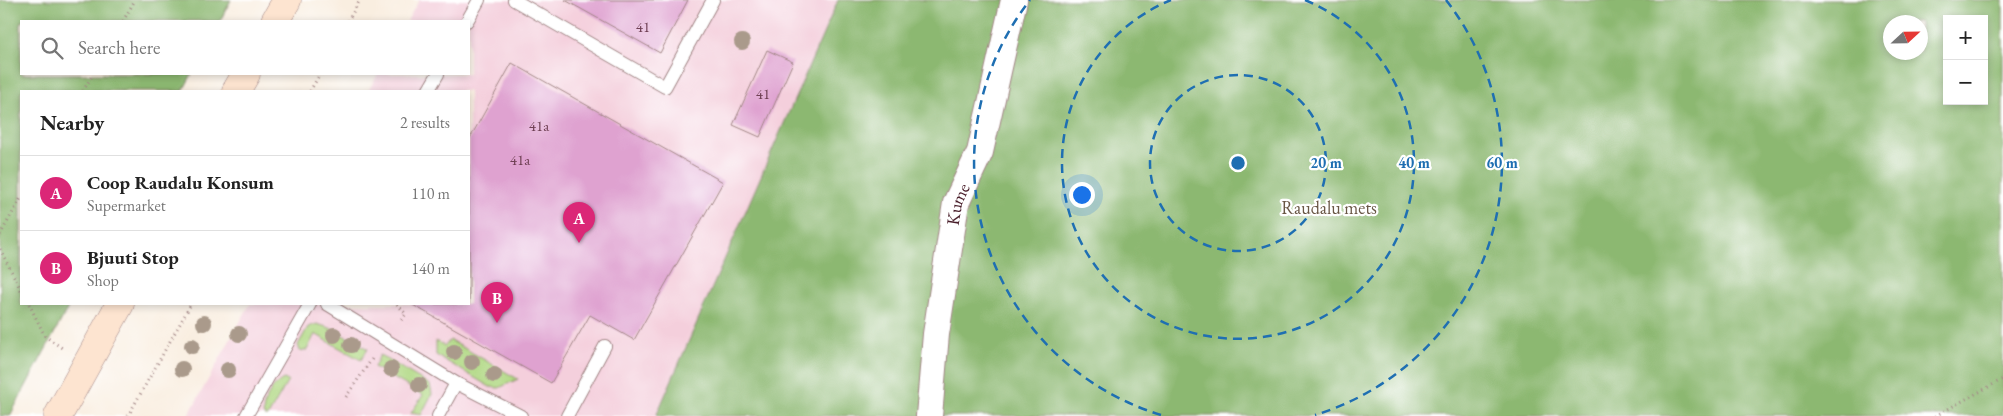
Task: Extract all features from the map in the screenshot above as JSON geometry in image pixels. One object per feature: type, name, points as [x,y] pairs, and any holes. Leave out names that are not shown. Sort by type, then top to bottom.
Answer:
[{"type":"main road","points":[[276,20],[287,0]]},
{"type":"main road","points":[[237,90],[245,75]]},
{"type":"main road","points":[[58,416],[119,305]]},
{"type":"street","name":"Kume","points":[[929,416],[936,334],[956,203],[980,152],[1014,0]]},
{"type":"lane","points":[[468,20],[479,0]]},
{"type":"lane","points":[[514,0],[665,87],[713,0]]},
{"type":"lane","points":[[429,90],[437,75]]},
{"type":"lane","points":[[246,416],[309,305]]},
{"type":"lane","points":[[329,305],[456,383],[521,416]]},
{"type":"lane","points":[[567,416],[605,346]]},
{"type":"lane","points":[[438,416],[456,383]]},
{"type":"path","points":[[124,20],[135,0]]},
{"type":"path","points":[[349,20],[360,0]]},
{"type":"path","points":[[84,90],[92,75]]},
{"type":"path","points":[[311,90],[319,75]]},
{"type":"path","points":[[0,235],[20,200]]},
{"type":"path","points":[[0,249],[20,288]]},
{"type":"path","points":[[30,305],[46,336],[85,366]]},
{"type":"path","points":[[128,416],[190,305]]},
{"type":"path","points":[[1935,416],[2003,379]]},
{"type":"shaded area","points":[[419,0],[838,0],[656,416],[188,416],[249,305],[470,305],[470,90],[369,90],[377,75],[470,75],[470,20],[408,20]]},
{"type":"green space","points":[[0,0],[231,0],[221,20],[20,20],[20,75],[191,75],[184,90],[20,90],[20,305],[69,305],[10,416],[0,416]]},
{"type":"green space","name":"Raudalu mets","points":[[838,0],[2003,0],[2003,416],[656,416]]},
{"type":"green space","points":[[317,324],[330,328],[368,349],[361,360],[315,334],[307,350],[300,351],[298,345],[308,327]]},
{"type":"green space","points":[[450,340],[518,379],[499,388],[490,387],[436,355],[436,341],[445,346]]},
{"type":"green space","points":[[380,355],[430,385],[432,394],[421,415],[411,413],[423,395],[374,367]]},
{"type":"green space","points":[[284,379],[288,381],[268,416],[264,416],[263,411],[268,395]]},
{"type":"building","points":[[565,0],[688,0],[660,53]]},
{"type":"building","points":[[767,50],[793,62],[760,137],[733,125]]},
{"type":"building","points":[[512,63],[723,182],[634,340],[590,315],[551,383],[413,305],[470,305],[470,138]]},
{"type":"place","name":"Coop Raudalu Konsum","points":[[579,243]]},
{"type":"place","name":"Bjuuti Stop","points":[[497,323]]}]
